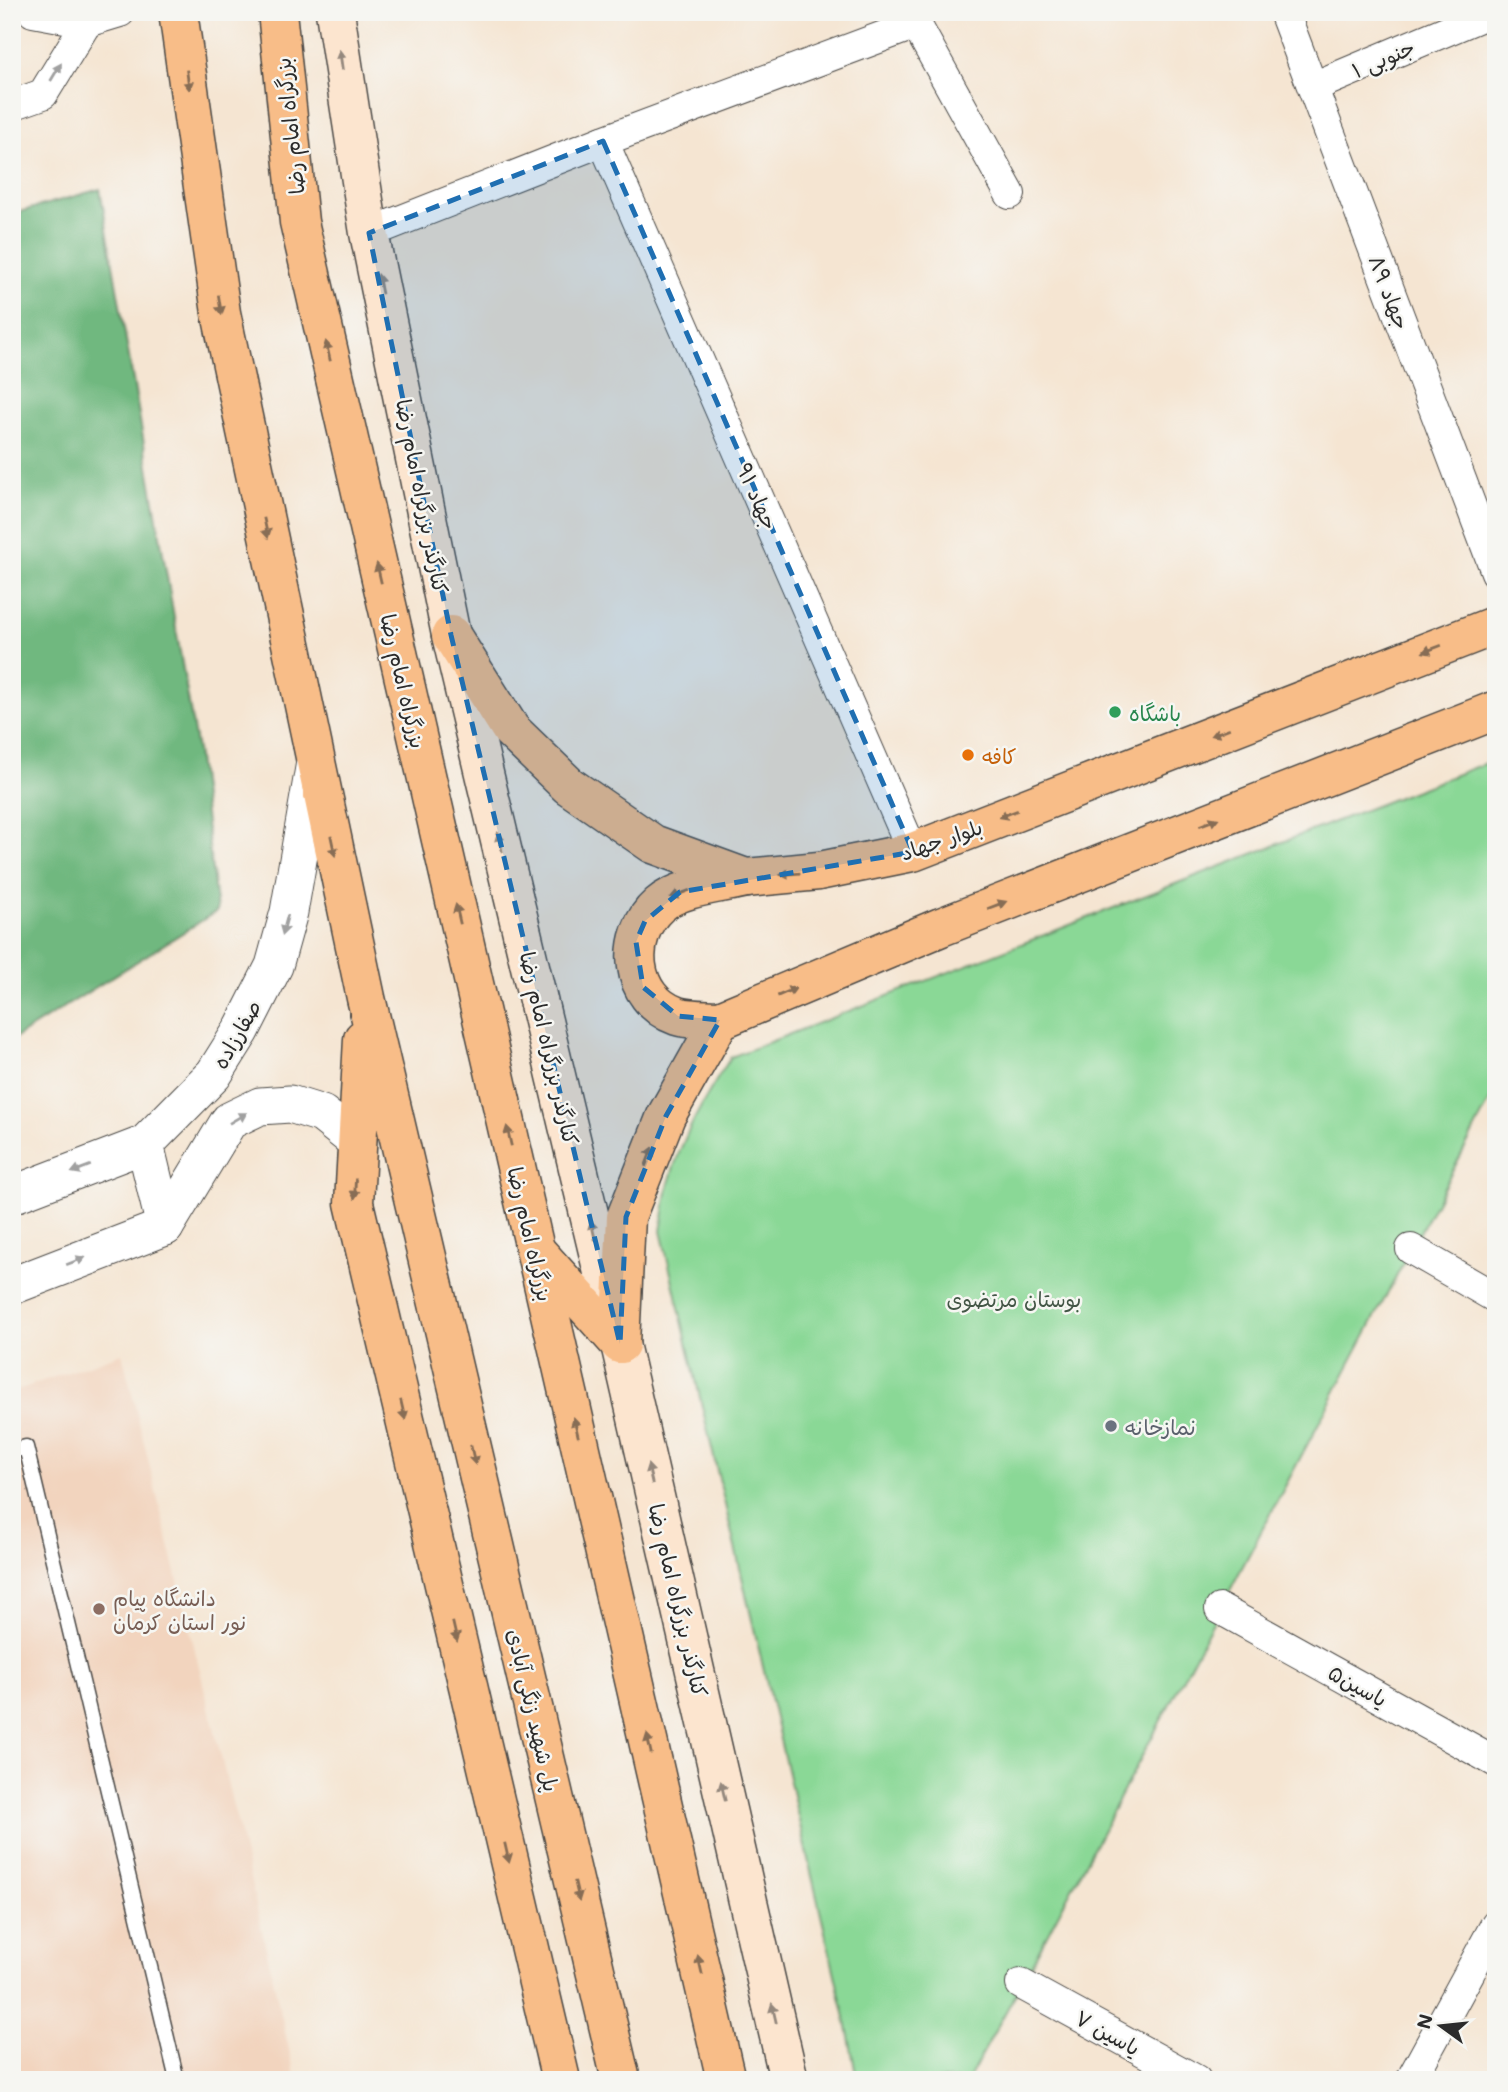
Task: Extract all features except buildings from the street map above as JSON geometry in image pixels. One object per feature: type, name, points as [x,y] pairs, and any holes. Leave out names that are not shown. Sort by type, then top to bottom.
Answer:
[{"type":"main road","points":[[178,12],[221,313],[366,998],[354,1203],[561,2080]]},
{"type":"main road","name":"بزرگراه امام رضا","points":[[277,12],[299,222],[726,2080]]},
{"type":"main road","name":"کنارگذر بزرگراه امام رضا","points":[[335,12],[369,233],[451,635],[620,1344],[789,2080]]},
{"type":"main road","name":"بلوار جهاد","points":[[451,635],[511,730],[569,786],[653,844],[746,878],[819,871],[913,852],[1496,625]]},
{"type":"main road","points":[[746,878],[680,892],[660,903],[645,921],[636,942],[636,965],[643,987],[658,1005],[678,1016],[720,1020],[941,927],[1496,710]]},
{"type":"main road","name":"پل شهید زنگی آبادی","points":[[366,998],[621,2080]]},
{"type":"main road","points":[[620,1344],[626,1217],[666,1116],[720,1020]]},
{"type":"main road","points":[[535,1250],[620,1344]]},
{"type":"street","points":[[33,12],[87,22],[121,12]]},
{"type":"street","name":"جهاد ۸۹","points":[[1284,12],[1496,572]]},
{"type":"street","name":"۱ جنوبی","points":[[1313,87],[1491,12]]},
{"type":"street","points":[[12,105],[43,94],[87,22]]},
{"type":"street","points":[[369,233],[603,141],[916,24],[1010,194]]},
{"type":"street","name":"جهاد ۹۱","points":[[603,141],[913,852]]},
{"type":"street","name":"صفارزاده","points":[[12,1195],[145,1144],[214,1074],[274,966],[289,912],[315,762]]},
{"type":"street","points":[[12,1286],[165,1227],[229,1121],[260,1106],[290,1104],[323,1114],[357,1142]]},
{"type":"street","points":[[145,1144],[165,1227]]},
{"type":"street","points":[[1411,1249],[1496,1298]]},
{"type":"street","name":"یاسین۵","points":[[1220,1609],[1496,1762]]},
{"type":"street","points":[[1411,2080],[1496,1924]]},
{"type":"street","name":"یاسین ۷","points":[[1021,1984],[1196,2080]]},
{"type":"lane","points":[[12,1451],[26,1447],[177,2080]]},
{"type":"highlighted area","points":[[603,141],[913,852],[680,892],[645,921],[636,942],[643,987],[678,1016],[720,1020],[666,1116],[626,1217],[620,1344],[451,635],[369,233]]},
{"type":"shaded area","name":"دانشگاه پیام نور استان کرمان","points":[[122,1353],[238,1826],[296,2080],[12,2080],[12,1392]]},
{"type":"green space","points":[[100,189],[197,750],[217,911],[12,1040],[12,214]]},
{"type":"green space","name":"بوستان مرتضوی","points":[[1496,759],[1496,1089],[968,2080],[857,2080],[847,2026],[661,1231],[669,1183],[687,1133],[731,1057]]},
{"type":"place","name":"باشگاه","points":[[1115,712]]},
{"type":"place","name":"کافه","points":[[968,755]]},
{"type":"place","name":"نمازخانه","points":[[1111,1426]]},
{"type":"place","name":"دانشگاه پیام نور استان کرمان","points":[[99,1609]]}]
